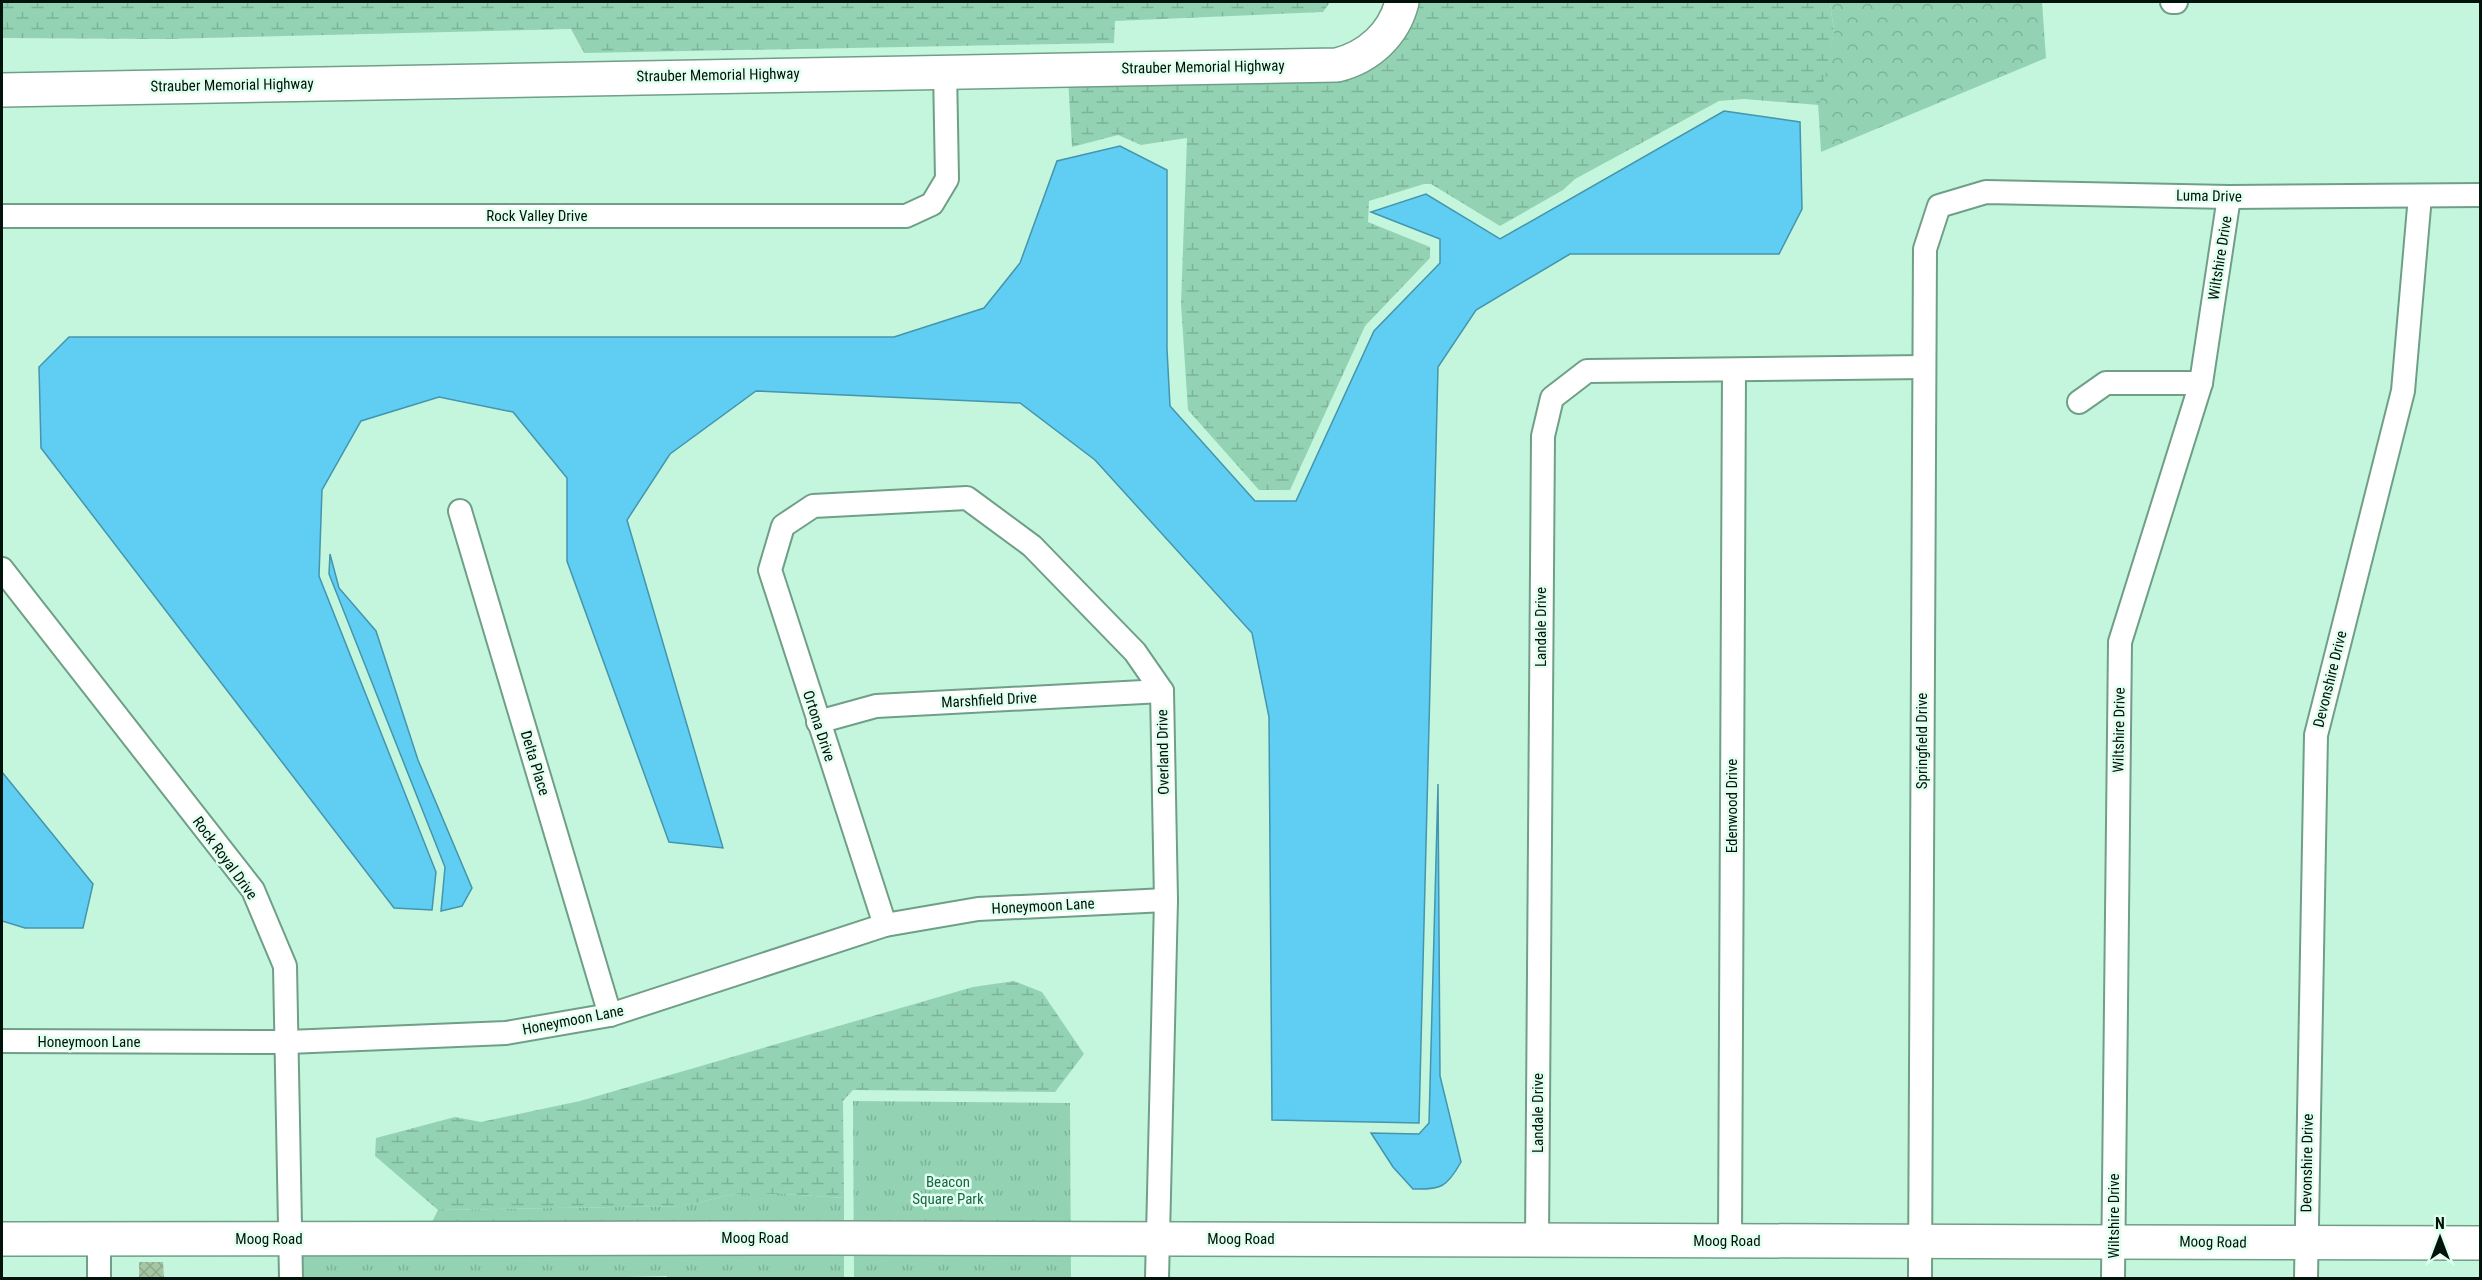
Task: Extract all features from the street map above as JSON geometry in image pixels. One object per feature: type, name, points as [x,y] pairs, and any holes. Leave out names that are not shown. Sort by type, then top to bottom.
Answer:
[{"type":"street","name":"Strauber Memorial Highway","points":[[2,90],[945,70],[1337,65],[1354,61],[1375,48],[1391,27],[1402,2]]},
{"type":"street","name":"Rock Valley Drive","points":[[2,216],[906,216],[932,204],[948,179],[945,70]]},
{"type":"street","name":"Luma Drive","points":[[1939,206],[1986,192],[2229,197],[2481,195]]},
{"type":"street","name":"Devonshire Drive","points":[[2306,1278],[2316,735],[2403,391],[2420,196]]},
{"type":"street","name":"Wiltshire Drive","points":[[2113,1278],[2120,642],[2201,383],[2229,197]]},
{"type":"street","name":"Springfield Drive","points":[[1920,1278],[1926,249],[1939,206]]},
{"type":"street","name":"Landale Drive","points":[[1538,1240],[1542,435],[1552,398],[1587,371],[1924,367]]},
{"type":"street","name":"Edenwood Drive","points":[[1730,1241],[1734,371]]},
{"type":"street","points":[[2079,402],[2106,383],[2201,383]]},
{"type":"street","name":"Overland Drive","points":[[783,526],[813,506],[967,498],[1032,546],[1135,652],[1162,691],[1166,900],[1157,1278]]},
{"type":"street","name":"Delta Place","points":[[460,511],[610,1015]]},
{"type":"street","name":"Ortona Drive","points":[[783,526],[770,570],[885,925]]},
{"type":"street","name":"Rock Royal Drive","points":[[2,568],[253,890],[285,966],[291,1278]]},
{"type":"street","name":"Marshfield Drive","points":[[818,722],[876,706],[1162,691]]},
{"type":"street","name":"Honeymoon Lane","points":[[2,1041],[288,1042],[506,1033],[610,1015],[885,925],[978,909],[1166,900]]},
{"type":"street","name":"Moog Road","points":[[2,1239],[2113,1240],[2481,1243]]},
{"type":"street","points":[[99,1239],[99,1278]]},
{"type":"green space","points":[[2,2],[1330,2],[1323,12],[1115,21],[1114,43],[584,53],[571,29],[165,39],[2,38]]},
{"type":"green space","points":[[1420,2],[1830,2],[1834,32],[1819,105],[1744,99],[1719,101],[1575,179],[1563,190],[1500,226],[1431,184],[1424,184],[1369,201],[1368,222],[1430,247],[1430,258],[1365,326],[1290,490],[1259,490],[1188,410],[1181,304],[1187,138],[1141,145],[1118,135],[1072,147],[1068,78],[1357,71],[1397,48]]},
{"type":"green space","points":[[1830,2],[2042,2],[2046,58],[1821,152],[1818,103],[1834,32]]},
{"type":"green space","points":[[1014,981],[1042,992],[1084,1054],[1055,1092],[853,1090],[843,1101],[844,1198],[784,1194],[734,1194],[684,1206],[438,1210],[375,1156],[376,1138],[455,1117],[481,1122],[580,1101],[973,987]]},
{"type":"green space","name":"Beacon Square Park","points":[[853,1101],[1070,1103],[1071,1278],[854,1278]]},
{"type":"green space","points":[[734,1194],[784,1194],[844,1198],[844,1227],[429,1228],[438,1210],[684,1206]]},
{"type":"green space","points":[[844,1249],[844,1278],[667,1278],[667,1276],[292,1278],[292,1250]]},
{"type":"water","points":[[1724,111],[1800,122],[1802,209],[1779,254],[1570,254],[1476,310],[1438,367],[1419,1123],[1272,1120],[1269,717],[1252,633],[1095,460],[1020,403],[756,391],[670,454],[627,520],[723,848],[669,842],[567,561],[567,478],[513,412],[439,397],[361,421],[322,490],[319,576],[436,872],[432,910],[394,908],[41,448],[39,367],[69,337],[894,337],[984,308],[1020,263],[1057,161],[1120,146],[1167,170],[1167,349],[1170,406],[1255,501],[1296,501],[1374,331],[1440,263],[1440,239],[1371,212],[1426,194],[1500,239]]},
{"type":"water","points":[[330,554],[339,588],[376,631],[418,760],[472,888],[462,906],[441,911],[445,867],[329,574]]},
{"type":"water","points":[[2,772],[93,884],[83,928],[25,928],[2,921]]},
{"type":"water","points":[[1438,784],[1440,1076],[1461,1162],[1452,1177],[1442,1185],[1430,1189],[1413,1189],[1393,1167],[1371,1133],[1419,1134],[1429,1123]]},
{"type":"building","points":[[139,1262],[163,1262],[164,1278],[139,1278]]}]
